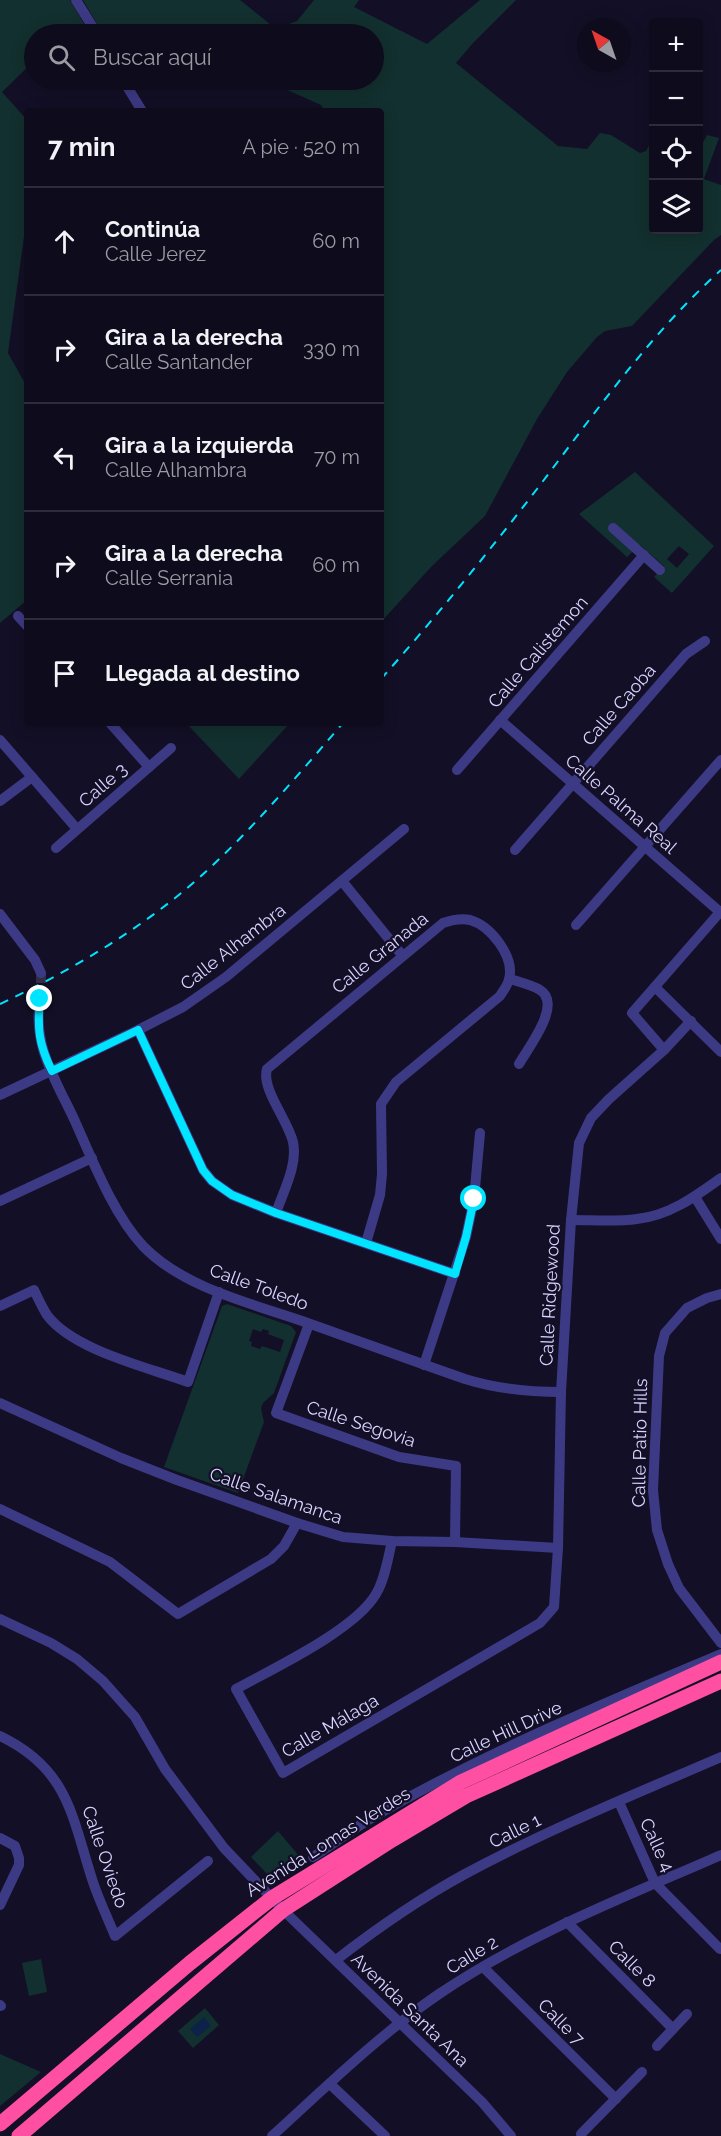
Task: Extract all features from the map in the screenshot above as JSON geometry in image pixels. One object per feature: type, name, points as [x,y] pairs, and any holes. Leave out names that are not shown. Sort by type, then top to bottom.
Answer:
[{"type":"highway","name":"Avenida Lomas Verdes","points":[[0,2124],[190,1963],[272,1898],[461,1782],[721,1662]]},
{"type":"highway","name":"Avenida Lomas Verdes","points":[[19,2136],[284,1910],[392,1840],[465,1796],[721,1681]]},
{"type":"street","points":[[76,0],[91,24]]},
{"type":"street","points":[[129,90],[140,108]]},
{"type":"street","points":[[613,528],[660,570]]},
{"type":"street","name":"Calle Calistemon","points":[[457,771],[644,555]]},
{"type":"street","points":[[18,616],[24,623]]},
{"type":"street","name":"Calle Caoba","points":[[515,850],[686,654],[705,641]]},
{"type":"street","name":"Calle Palma Real","points":[[500,720],[721,912]]},
{"type":"street","points":[[113,726],[149,768]]},
{"type":"street","points":[[0,740],[77,829]]},
{"type":"street","name":"Calle 3","points":[[56,848],[171,748]]},
{"type":"street","points":[[576,925],[721,760]]},
{"type":"street","points":[[0,801],[32,777]]},
{"type":"street","name":"Calle Alhambra","points":[[0,1095],[138,1030],[183,1006],[225,977],[404,829]]},
{"type":"street","points":[[342,881],[402,955]]},
{"type":"street","points":[[664,1050],[632,1013],[721,912]]},
{"type":"street","points":[[0,914],[35,960],[41,973]]},
{"type":"street","name":"Calle Granada","points":[[276,1213],[294,1156],[288,1127],[267,1084],[267,1069],[442,923],[455,919],[468,920],[486,929],[503,948],[510,965],[510,979]]},
{"type":"street","points":[[366,1243],[380,1196],[383,1159],[380,1121],[381,1104],[384,1098],[396,1082],[500,996],[510,979],[541,990],[547,997],[549,1007],[519,1064]]},
{"type":"street","points":[[655,987],[721,1052]]},
{"type":"street","name":"Calle Toledo","points":[[41,990],[38,1024],[42,1050],[92,1158],[123,1220],[145,1248],[177,1274],[219,1292],[495,1388],[531,1392],[561,1392]]},
{"type":"street","name":"Calle Ridgewood","points":[[558,1548],[561,1392],[571,1220],[579,1143],[591,1118],[664,1050],[690,1021]]},
{"type":"street","points":[[138,1030],[203,1170],[212,1181],[232,1195],[276,1213],[455,1274]]},
{"type":"street","points":[[424,1365],[466,1237],[474,1199],[480,1133]]},
{"type":"street","points":[[0,1201],[92,1158]]},
{"type":"street","points":[[571,1220],[638,1219],[669,1210],[695,1197],[721,1178]]},
{"type":"street","points":[[695,1197],[721,1239]]},
{"type":"street","points":[[0,1306],[34,1290],[47,1315],[65,1333],[86,1346],[188,1382],[219,1292]]},
{"type":"street","name":"Calle Patio Hills","points":[[721,1294],[687,1308],[665,1334],[659,1356],[653,1490],[657,1530],[668,1564],[679,1588],[721,1643]]},
{"type":"street","name":"Calle Segovia","points":[[309,1324],[276,1413],[399,1457],[456,1466],[456,1542]]},
{"type":"street","name":"Calle Salamanca","points":[[0,1403],[121,1458],[297,1523],[343,1537],[558,1548]]},
{"type":"street","points":[[0,1509],[110,1562],[178,1614],[271,1559],[284,1546],[297,1523]]},
{"type":"street","name":"Calle Málaga","points":[[392,1541],[377,1593],[359,1615],[341,1630],[236,1689],[283,1773],[540,1623],[554,1607],[558,1548]]},
{"type":"street","name":"Avenida Santa Ana","points":[[0,1619],[51,1643],[77,1659],[103,1681],[135,1717],[165,1769],[218,1840],[284,1910],[482,2103],[511,2136]]},
{"type":"street","name":"Calle Hill Drive","points":[[314,1857],[380,1813],[459,1771],[651,1683],[721,1654]]},
{"type":"street","name":"Calle Oviedo","points":[[0,1736],[13,1742],[30,1755],[48,1771],[61,1788],[71,1808],[95,1887],[116,1936],[208,1861]]},
{"type":"street","name":"Calle 1","points":[[336,1960],[377,1929],[463,1875],[521,1845],[721,1757]]},
{"type":"street","name":"Calle 4","points":[[619,1802],[655,1884],[720,1950]]},
{"type":"street","points":[[0,1838],[15,1846],[19,1858],[0,1905]]},
{"type":"street","name":"Calle 2","points":[[272,2136],[400,2023],[440,1994],[523,1944],[567,1922],[721,1855]]},
{"type":"street","name":"Calle 8","points":[[567,1922],[673,2029]]},
{"type":"street","name":"Calle 7","points":[[484,1968],[616,2099]]},
{"type":"street","points":[[657,2046],[687,2014]]},
{"type":"street","points":[[581,2134],[642,2072]]},
{"type":"street","points":[[330,2084],[385,2136]]},
{"type":"green space","points":[[0,0],[70,0],[84,24],[24,24],[24,71],[2,92],[24,117],[24,237],[8,353],[24,382],[24,603],[0,623]]},
{"type":"green space","points":[[83,0],[240,0],[270,24],[97,24]]},
{"type":"green space","points":[[314,0],[359,0],[354,7],[427,44],[480,0],[516,0],[456,63],[558,146],[587,149],[600,133],[611,135],[640,153],[646,151],[649,145],[649,234],[703,234],[703,142],[707,135],[719,138],[704,179],[721,185],[721,235],[632,326],[605,331],[597,337],[567,372],[537,419],[485,516],[431,567],[384,619],[384,108],[323,108],[287,90],[384,90],[384,24],[289,24],[297,21]]},
{"type":"green space","points":[[635,472],[714,546],[672,593],[654,577],[664,566],[640,545],[627,557],[579,514]],"holes":[[[679,546],[689,554],[677,568],[667,559]]]},
{"type":"green space","points":[[189,726],[287,726],[239,779]]},
{"type":"green space","points":[[227,1304],[291,1326],[296,1332],[274,1393],[261,1408],[264,1422],[238,1493],[164,1467],[222,1306]],"holes":[[[253,1329],[261,1332],[263,1329],[269,1331],[268,1334],[284,1340],[280,1352],[262,1346],[260,1349],[251,1346],[252,1342],[249,1341]]]},
{"type":"green space","points":[[278,1831],[300,1857],[275,1875],[268,1875],[251,1857]]},
{"type":"green space","points":[[41,1959],[47,1992],[29,1996],[22,1963]]},
{"type":"green space","points":[[205,2008],[219,2025],[193,2048],[178,2031]]},
{"type":"green space","points":[[0,2054],[41,2072],[0,2106]]},
{"type":"water","points":[[204,2017],[211,2026],[197,2037],[190,2029]]},
{"type":"tunnel","points":[[41,973],[41,990]]},
{"type":"railway","points":[[384,676],[480,562],[647,347],[721,270]]},
{"type":"railway","points":[[0,1004],[104,948],[177,896],[238,841],[340,726]]},
{"type":"route","points":[[40,999],[39,1036],[42,1050],[52,1071],[138,1030],[203,1170],[212,1181],[232,1195],[276,1213],[455,1274],[474,1199]]}]
